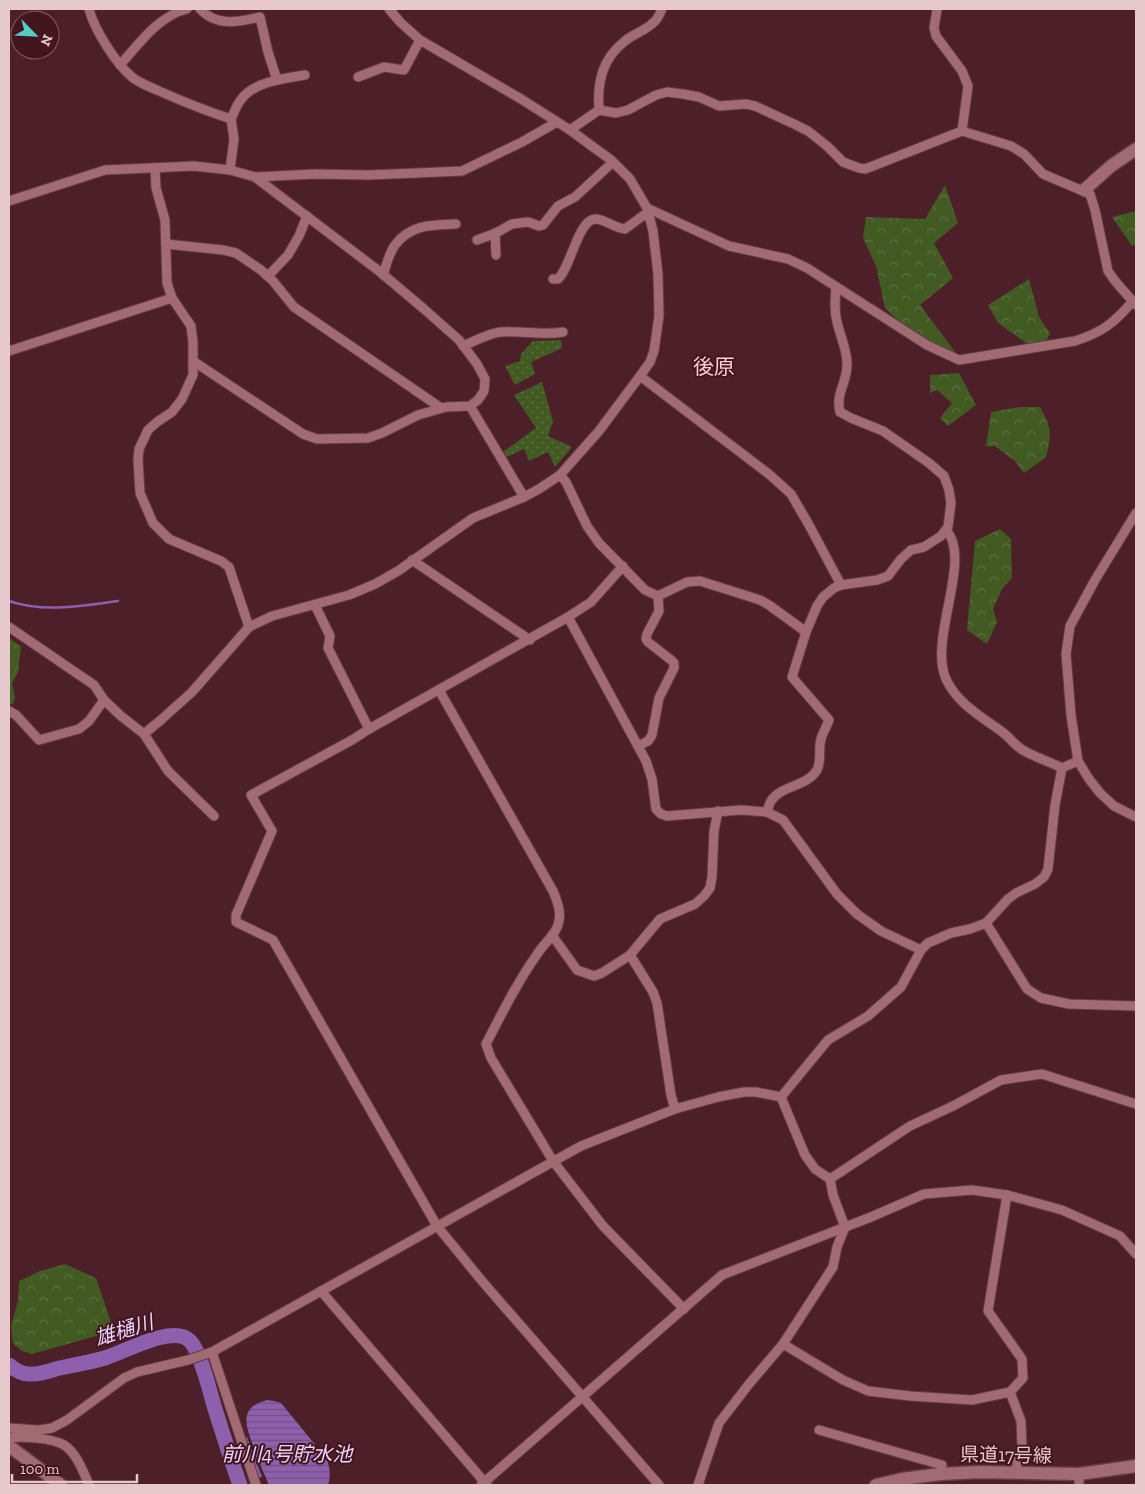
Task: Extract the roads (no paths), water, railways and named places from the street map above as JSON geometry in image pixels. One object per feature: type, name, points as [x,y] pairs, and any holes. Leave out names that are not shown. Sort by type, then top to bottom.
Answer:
[{"type":"main road","points":[[1084,190],[1111,166],[1136,149]]},
{"type":"main road","points":[[9,1446],[61,1485]]},
{"type":"main road","name":"県道17号線","points":[[876,1485],[903,1482],[941,1474],[979,1472],[1015,1473],[1079,1480],[1136,1466]]},
{"type":"street","points":[[89,9],[98,31],[120,65],[132,78],[196,108],[231,119]]},
{"type":"street","points":[[120,65],[156,26],[170,16],[187,9]]},
{"type":"street","points":[[200,9],[208,16],[225,22],[234,22],[260,16],[268,52],[277,80]]},
{"type":"street","points":[[144,734],[192,692],[249,627],[272,616],[349,595],[376,584],[398,571],[473,518],[524,497],[560,475],[599,431],[650,362],[654,351],[659,316],[657,266],[653,231],[648,210],[630,179],[613,162],[570,130],[420,40],[389,9]]},
{"type":"street","points":[[598,110],[598,92],[601,75],[608,57],[625,40],[654,23],[662,9]]},
{"type":"street","points":[[937,9],[934,28],[936,36],[962,71],[968,86],[962,131]]},
{"type":"street","points":[[358,76],[384,67],[404,70],[420,40]]},
{"type":"street","points":[[230,170],[234,139],[231,119],[240,100],[248,92],[277,80],[305,75]]},
{"type":"street","points":[[570,130],[598,110],[616,113],[628,110],[656,95],[667,92],[699,97],[719,106],[746,104],[755,106],[808,132],[827,146],[843,162],[858,168],[865,169],[962,131],[1011,146],[1024,154],[1043,174],[1090,194],[1108,271],[1135,303],[1109,326],[1092,336],[1075,341],[959,360],[927,345],[808,268],[788,260],[729,246],[648,210]]},
{"type":"street","points":[[9,201],[105,170],[194,166],[230,170],[255,177],[315,174],[417,174],[462,171],[522,142],[557,122]]},
{"type":"street","points":[[477,240],[512,224],[528,222],[540,226],[543,225],[558,206],[575,198],[613,162]]},
{"type":"street","points":[[155,168],[156,188],[164,220],[168,283],[172,298],[190,326],[193,343],[193,375],[182,399],[172,412],[148,430],[139,449],[140,493],[153,523],[169,539],[221,561],[229,567],[249,627]]},
{"type":"street","points":[[193,361],[303,434],[316,439],[368,438],[418,415],[441,408],[470,406],[478,400],[484,391],[485,379],[459,340],[383,275],[255,177]]},
{"type":"street","points":[[553,279],[558,278],[566,269],[582,231],[590,221],[594,219],[601,220],[618,228],[625,229],[648,210]]},
{"type":"street","points":[[268,276],[288,255],[307,216]]},
{"type":"street","points":[[383,275],[394,246],[418,227],[456,224]]},
{"type":"street","points":[[495,233],[496,255]]},
{"type":"street","points":[[166,244],[236,253],[268,276],[294,308],[441,408]]},
{"type":"street","points":[[767,812],[772,800],[779,793],[811,777],[820,760],[821,738],[829,720],[792,677],[806,632],[817,606],[823,597],[841,585],[869,582],[888,576],[901,559],[911,550],[924,547],[941,536],[948,527],[951,504],[944,476],[883,431],[840,412],[838,399],[846,376],[847,363],[834,309],[836,287]]},
{"type":"street","points":[[9,351],[172,298]]},
{"type":"street","points":[[463,346],[490,334],[500,332],[550,335],[563,332]]},
{"type":"street","points":[[640,376],[770,474],[791,494],[841,585]]},
{"type":"street","points":[[470,406],[524,497]]},
{"type":"street","points":[[560,475],[566,482],[586,526],[645,590],[658,596]]},
{"type":"street","points":[[1136,512],[1070,626],[1066,654],[1071,715],[1078,761],[1089,779],[1114,806],[1136,817]]},
{"type":"street","points":[[946,530],[953,541],[954,550],[953,586],[948,600],[941,652],[941,663],[946,679],[956,695],[974,714],[1001,731],[1020,748],[1062,768],[1078,761]]},
{"type":"street","points":[[412,560],[530,640]]},
{"type":"street","points":[[623,566],[591,602],[568,618],[251,796],[272,831],[236,915],[236,922],[273,940],[437,1226],[482,1281],[583,1396],[650,1477],[659,1485]]},
{"type":"street","points":[[658,596],[687,582],[700,581],[760,600],[806,632]]},
{"type":"street","points":[[638,746],[648,742],[652,735],[659,698],[674,668],[674,663],[646,639],[659,611],[658,596]]},
{"type":"street","points":[[316,605],[330,636],[328,648],[369,729]]},
{"type":"street","points":[[568,618],[646,761],[652,779],[656,808],[661,814],[667,816],[741,810],[767,812],[783,820],[837,894],[857,914],[881,931],[921,950]]},
{"type":"street","points":[[9,627],[94,684],[104,700],[144,734],[168,771],[214,816]]},
{"type":"street","points":[[440,690],[559,906],[559,921],[556,930],[538,952],[486,1044],[491,1058],[552,1161],[603,1226],[684,1309]]},
{"type":"street","points":[[9,711],[16,715],[38,740],[80,729],[89,721],[104,700]]},
{"type":"street","points":[[781,1097],[828,1040],[868,1016],[901,987],[921,950],[928,943],[951,933],[986,923],[1008,899],[1044,877],[1048,869],[1055,805],[1062,768]]},
{"type":"street","points":[[552,935],[577,970],[594,976],[602,974],[630,955],[660,919],[694,904],[710,888],[714,831],[718,812]]},
{"type":"street","points":[[986,923],[1015,972],[1028,989],[1041,998],[1069,1004],[1136,1006]]},
{"type":"street","points":[[630,955],[653,992],[657,1003],[675,1109]]},
{"type":"street","points":[[830,1179],[910,1126],[953,1106],[1001,1080],[1042,1074],[1136,1104]]},
{"type":"street","points":[[9,1428],[39,1430],[52,1428],[67,1420],[124,1378],[137,1372],[188,1360],[212,1352],[581,1146],[675,1109],[744,1092],[756,1092],[781,1097]]},
{"type":"street","points":[[698,1485],[720,1423],[749,1384],[783,1344],[833,1267],[837,1247],[845,1227],[833,1195],[830,1179],[815,1169],[805,1155],[781,1097]]},
{"type":"street","points":[[321,1291],[484,1484],[722,1275],[924,1194],[972,1190],[1007,1195],[1062,1210],[1120,1236],[1136,1254]]},
{"type":"street","points":[[783,1344],[843,1380],[868,1391],[972,1400],[1010,1392],[1024,1378],[1022,1359],[988,1310],[1007,1195]]},
{"type":"street","points":[[212,1352],[256,1485]]},
{"type":"street","points":[[1010,1392],[1021,1421],[1022,1446],[1015,1473]]},
{"type":"street","points":[[819,1430],[942,1465],[941,1474]]},
{"type":"street","points":[[9,1438],[27,1437],[50,1440],[65,1445],[82,1468],[89,1485]]},
{"type":"water","name":"前川4号貯水池","points":[[267,1400],[281,1403],[326,1458],[330,1471],[328,1485],[269,1485],[257,1457],[255,1459],[262,1477],[257,1478],[243,1439],[247,1437],[254,1456],[256,1455],[246,1422],[247,1415],[250,1409]]},
{"type":"waterway","points":[[9,601],[22,605],[49,608],[118,601]]},
{"type":"waterway","name":"雄樋川","points":[[9,1365],[24,1373],[41,1373],[108,1357],[150,1340],[173,1335],[183,1337],[190,1341],[198,1354],[240,1485]]},
{"type":"district","name":"後原","points":[[714,366]]}]
